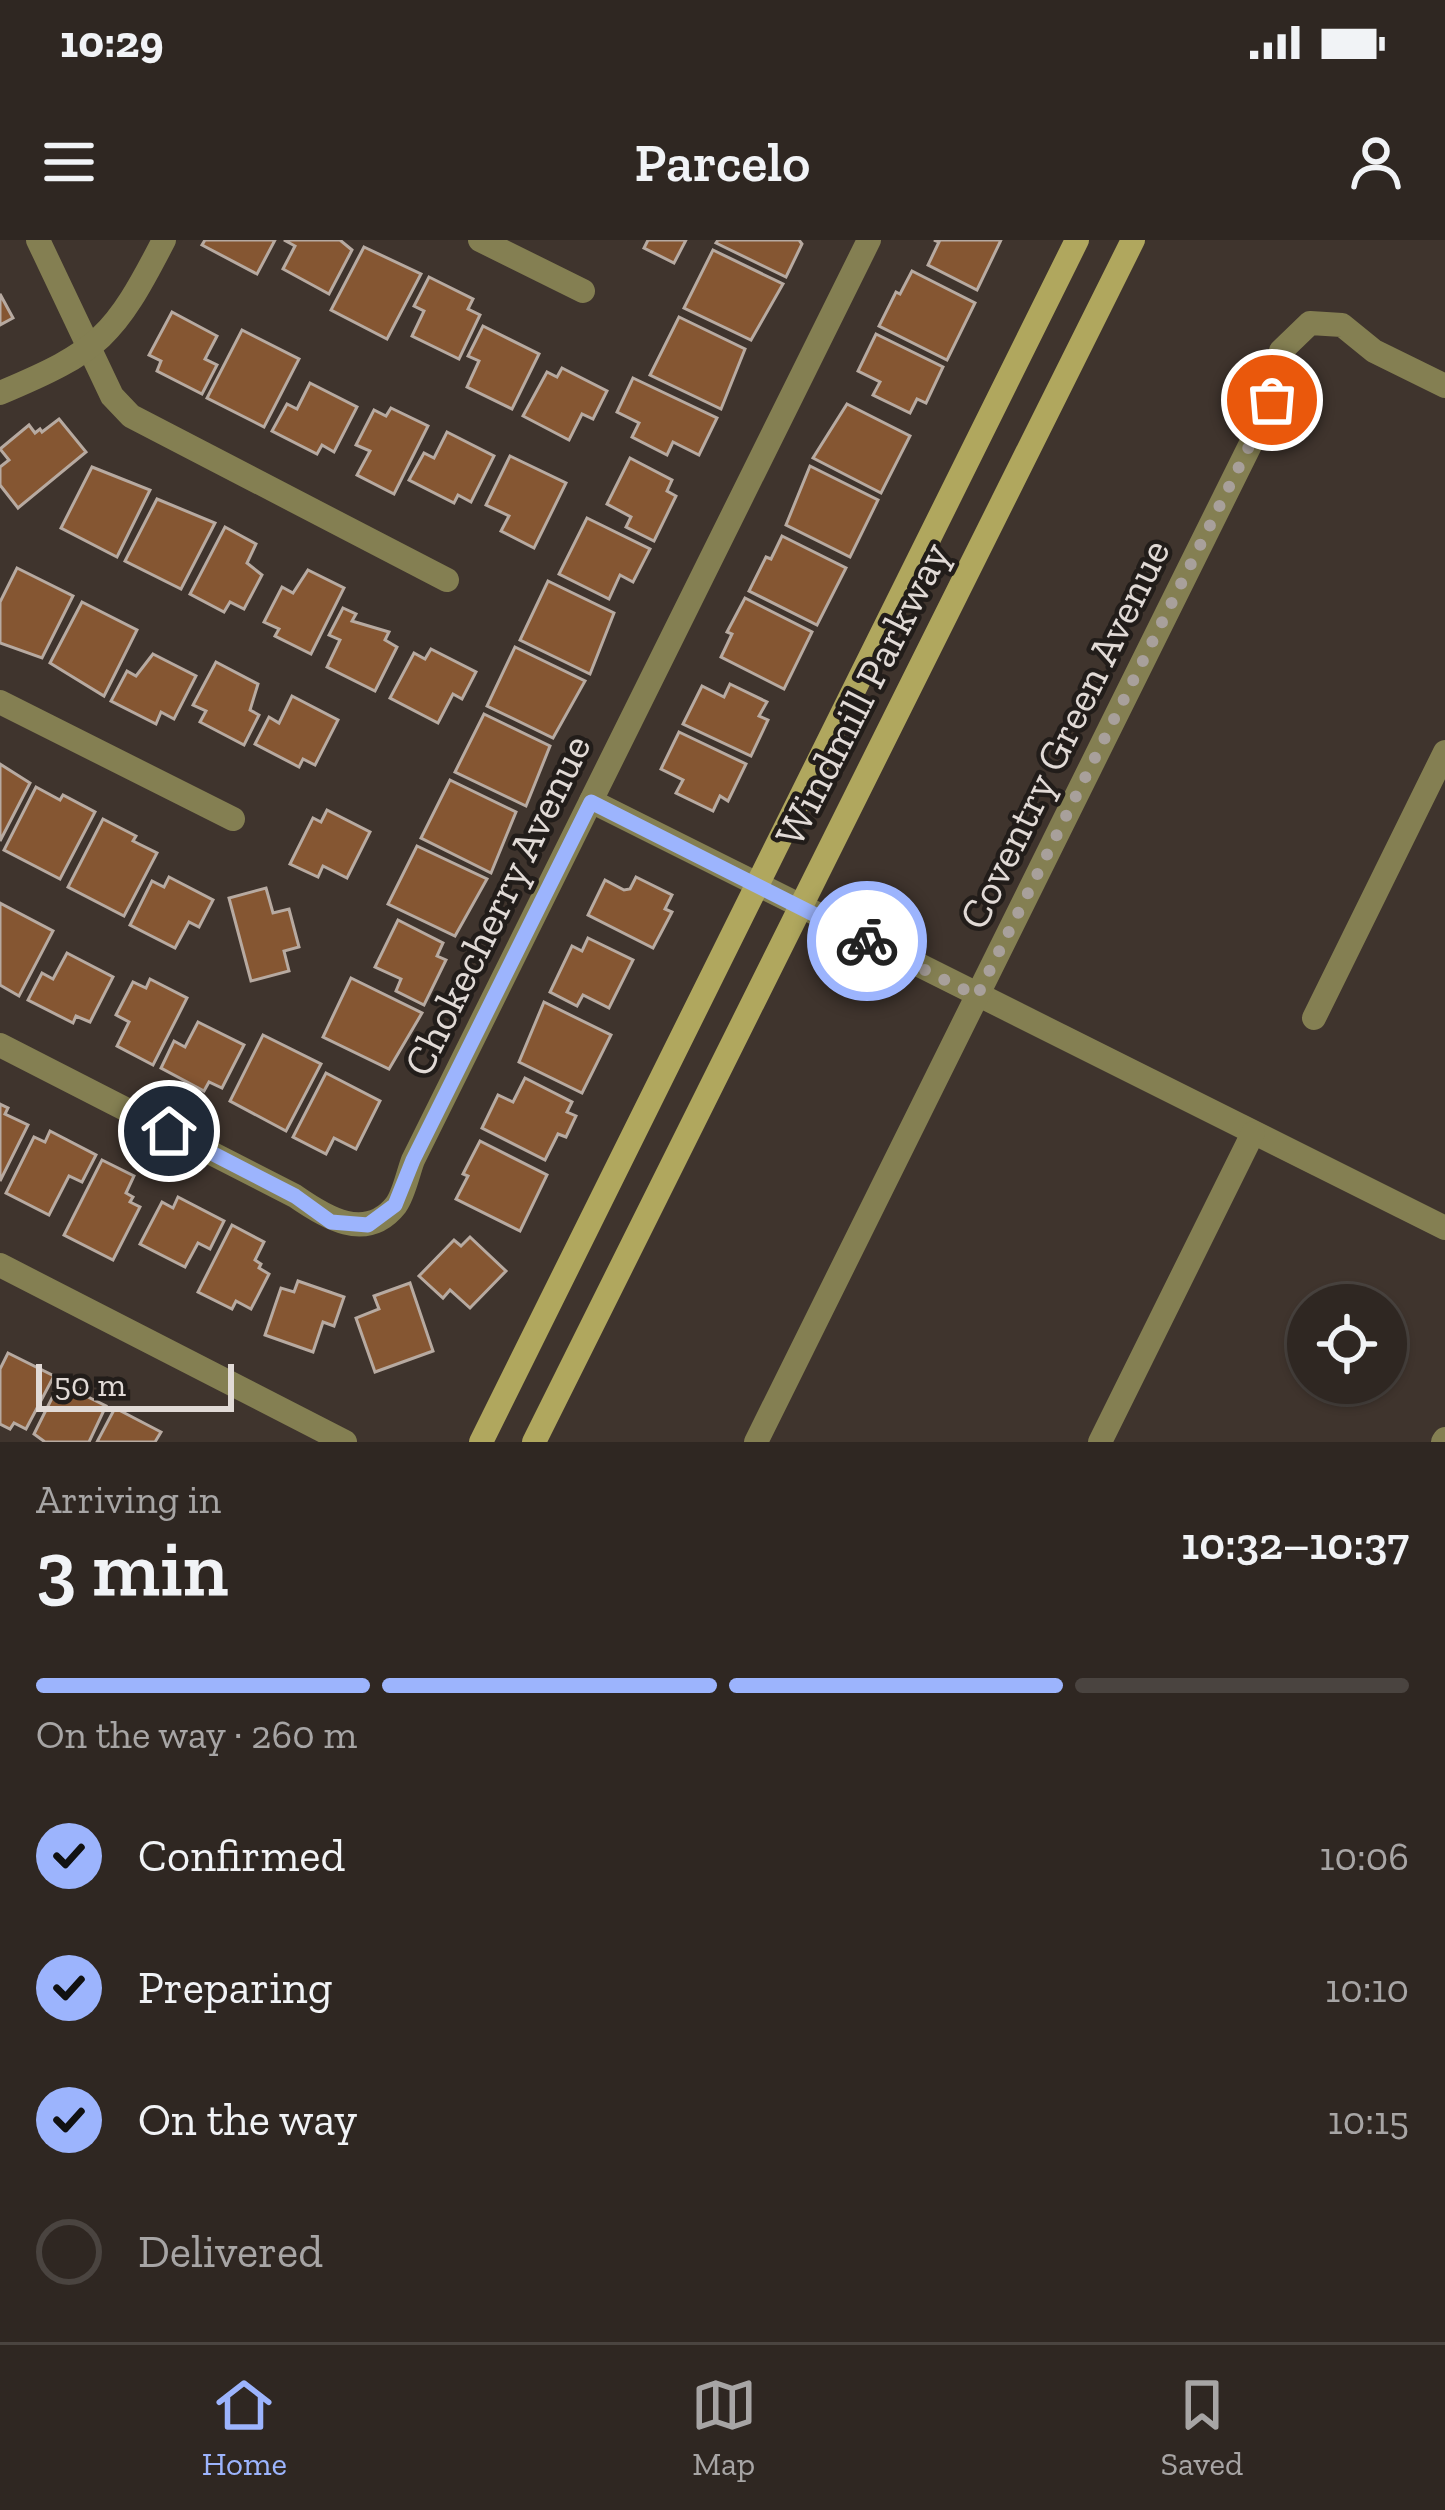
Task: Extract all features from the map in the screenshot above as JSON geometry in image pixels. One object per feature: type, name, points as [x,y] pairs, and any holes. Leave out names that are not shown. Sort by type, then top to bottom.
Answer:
[{"type":"main road","name":"Windmill Parkway","points":[[481,1442],[1077,240]]},
{"type":"main road","name":"Windmill Parkway","points":[[534,1442],[1132,240]]},
{"type":"street","points":[[38,240],[112,396],[130,416],[447,580]]},
{"type":"street","points":[[0,393],[89,351],[137,292],[164,240]]},
{"type":"street","points":[[480,240],[583,291]]},
{"type":"street","name":"Chokecherry Avenue","points":[[0,1046],[295,1196],[331,1222],[368,1225],[395,1205],[413,1160],[869,240]]},
{"type":"street","name":"Coventry Green Avenue","points":[[756,1442],[1272,400],[1281,351],[1310,323],[1342,325],[1374,351],[1445,386]]},
{"type":"street","points":[[0,702],[233,819]]},
{"type":"street","points":[[1314,1018],[1445,752]]},
{"type":"street","points":[[591,802],[1445,1228]]},
{"type":"street","points":[[1100,1442],[1253,1133]]},
{"type":"street","points":[[0,1264],[345,1442]]},
{"type":"building","points":[[205,240],[275,240],[257,274],[202,245]]},
{"type":"building","points":[[284,240],[340,240],[352,250],[329,294],[283,269],[295,246]]},
{"type":"building","points":[[648,240],[686,240],[674,263],[644,248]]},
{"type":"building","points":[[799,240],[802,244],[786,277],[716,243]]},
{"type":"building","points":[[934,240],[1001,240],[977,290],[928,265],[939,242]]},
{"type":"building","points":[[364,247],[421,274],[387,339],[331,310]]},
{"type":"building","points":[[713,250],[783,284],[751,340],[684,308]]},
{"type":"building","points":[[912,271],[975,303],[947,360],[879,326]]},
{"type":"building","points":[[429,277],[473,299],[468,309],[480,315],[459,359],[412,336],[424,311],[414,306]]},
{"type":"building","points":[[0,294],[13,318],[0,325]]},
{"type":"building","points":[[172,312],[217,336],[205,359],[217,365],[202,394],[157,371],[161,361],[149,355]]},
{"type":"building","points":[[679,317],[745,349],[721,409],[650,375]]},
{"type":"building","points":[[483,326],[539,354],[512,409],[467,387],[479,361],[468,356]]},
{"type":"building","points":[[242,330],[299,359],[264,427],[207,398]]},
{"type":"building","points":[[876,334],[943,367],[926,403],[917,399],[910,413],[873,395],[880,382],[858,371]]},
{"type":"building","points":[[562,368],[607,391],[593,419],[582,414],[569,440],[523,416],[547,372],[557,377]]},
{"type":"building","points":[[633,378],[717,418],[699,455],[673,442],[667,455],[632,437],[639,423],[617,412]]},
{"type":"building","points":[[310,383],[357,407],[334,452],[322,445],[317,454],[272,431],[287,404],[297,409]]},
{"type":"building","points":[[847,404],[910,436],[881,493],[813,458]]},
{"type":"building","points":[[391,408],[428,426],[394,494],[357,475],[370,451],[356,445],[374,410],[386,416]]},
{"type":"building","points":[[59,419],[86,452],[18,508],[0,485],[0,467],[9,460],[0,449],[29,425],[35,433],[42,432]]},
{"type":"building","points":[[447,432],[494,456],[471,502],[458,495],[454,503],[409,480],[424,453],[434,458]]},
{"type":"building","points":[[510,456],[566,483],[534,548],[501,531],[509,516],[486,505]]},
{"type":"building","points":[[630,458],[672,480],[667,491],[676,496],[654,541],[626,527],[631,517],[607,504]]},
{"type":"building","points":[[810,466],[878,500],[850,557],[786,525]]},
{"type":"building","points":[[92,467],[150,490],[117,557],[61,528]]},
{"type":"building","points":[[157,499],[215,523],[181,589],[125,561]]},
{"type":"building","points":[[587,518],[650,549],[633,582],[620,575],[609,599],[559,574]]},
{"type":"building","points":[[225,527],[256,544],[247,563],[262,575],[244,609],[230,602],[224,612],[190,594]]},
{"type":"building","points":[[782,536],[846,568],[817,625],[749,591]]},
{"type":"building","points":[[17,568],[73,596],[42,658],[0,643],[0,602]]},
{"type":"building","points":[[308,570],[344,588],[311,654],[275,636],[279,629],[264,622],[282,587],[293,593]]},
{"type":"building","points":[[548,581],[614,613],[590,674],[520,640]]},
{"type":"building","points":[[745,598],[812,632],[784,689],[721,657],[732,634],[727,632]]},
{"type":"building","points":[[82,602],[137,630],[104,696],[50,663]]},
{"type":"building","points":[[343,608],[356,614],[352,621],[389,632],[385,640],[397,647],[375,691],[327,667],[340,640],[329,635]]},
{"type":"building","points":[[515,647],[585,681],[553,738],[487,706]]},
{"type":"building","points":[[431,649],[476,672],[462,699],[453,694],[438,723],[390,698],[414,653],[425,659]]},
{"type":"building","points":[[153,654],[196,676],[174,719],[161,712],[156,724],[111,701],[127,671],[136,676]]},
{"type":"building","points":[[216,662],[258,684],[250,710],[259,715],[244,745],[200,722],[206,711],[193,705]]},
{"type":"building","points":[[730,684],[767,702],[759,716],[768,720],[751,756],[683,724],[702,686],[724,697]]},
{"type":"building","points":[[292,696],[338,720],[315,765],[303,759],[299,767],[255,744],[269,717],[279,723]]},
{"type":"building","points":[[484,714],[550,746],[526,806],[455,772]]},
{"type":"building","points":[[679,732],[746,764],[728,801],[720,796],[713,811],[676,793],[683,780],[661,769]]},
{"type":"building","points":[[0,764],[30,783],[0,841]]},
{"type":"building","points":[[450,780],[516,812],[491,873],[421,838]]},
{"type":"building","points":[[36,787],[95,812],[60,879],[4,850]]},
{"type":"building","points":[[327,810],[370,832],[347,878],[323,866],[318,877],[290,864],[313,818],[321,822]]},
{"type":"building","points":[[103,819],[157,853],[124,916],[68,887]]},
{"type":"building","points":[[417,846],[487,879],[455,936],[388,904]]},
{"type":"building","points":[[169,877],[213,900],[199,927],[189,922],[175,948],[130,925],[152,881],[164,887]]},
{"type":"building","points":[[636,877],[672,895],[665,909],[672,912],[653,948],[588,915],[605,880],[624,890],[630,889]]},
{"type":"building","points":[[266,888],[273,913],[289,909],[299,947],[284,951],[289,971],[251,981],[229,898]]},
{"type":"building","points":[[0,903],[53,931],[19,996],[0,985]]},
{"type":"building","points":[[398,920],[443,943],[437,956],[446,960],[424,1005],[396,991],[401,979],[375,967]]},
{"type":"building","points":[[588,938],[633,960],[609,1008],[583,995],[577,1006],[550,992],[572,946],[582,951]]},
{"type":"building","points":[[67,953],[113,977],[90,1022],[76,1016],[73,1023],[28,1000],[42,973],[53,979]]},
{"type":"building","points":[[351,978],[422,1013],[389,1069],[323,1037]]},
{"type":"building","points":[[150,979],[187,998],[153,1065],[117,1046],[129,1022],[116,1015],[133,982],[146,988]]},
{"type":"building","points":[[544,1002],[611,1035],[582,1093],[519,1062]]},
{"type":"building","points":[[198,1022],[244,1045],[222,1088],[209,1082],[204,1091],[161,1068],[174,1041],[185,1047]]},
{"type":"building","points":[[263,1035],[321,1064],[286,1131],[230,1101]]},
{"type":"building","points":[[326,1073],[380,1101],[356,1149],[334,1138],[326,1154],[293,1137]]},
{"type":"building","points":[[525,1078],[572,1102],[567,1112],[576,1116],[566,1137],[558,1134],[545,1160],[482,1128],[498,1095],[513,1102]]},
{"type":"building","points":[[0,1104],[8,1108],[5,1114],[28,1125],[0,1181]]},
{"type":"building","points":[[50,1131],[96,1155],[82,1182],[69,1176],[49,1215],[6,1193],[34,1137],[45,1142]]},
{"type":"building","points":[[480,1141],[547,1175],[520,1231],[456,1199]]},
{"type":"building","points":[[102,1160],[134,1176],[126,1193],[140,1207],[113,1260],[64,1235]]},
{"type":"building","points":[[178,1197],[224,1221],[210,1249],[198,1243],[185,1267],[140,1244],[162,1202],[173,1208]]},
{"type":"building","points":[[232,1225],[264,1242],[255,1260],[269,1274],[251,1309],[236,1301],[232,1309],[198,1292]]},
{"type":"building","points":[[470,1237],[506,1271],[470,1308],[450,1290],[443,1298],[419,1276],[454,1240],[461,1246]]},
{"type":"building","points":[[298,1281],[344,1297],[334,1326],[323,1322],[313,1352],[265,1335],[281,1288],[294,1292]]},
{"type":"building","points":[[410,1283],[433,1351],[375,1372],[356,1318],[379,1309],[374,1296]]},
{"type":"building","points":[[8,1353],[54,1376],[26,1429],[14,1423],[10,1429],[0,1424],[0,1369]]},
{"type":"building","points":[[71,1385],[106,1406],[89,1442],[45,1442],[34,1434],[56,1390],[66,1395]]},
{"type":"building","points":[[115,1408],[161,1432],[155,1442],[97,1442]]},
{"type":"way so far","points":[[867,941],[977,996],[1272,400]]},
{"type":"route","points":[[169,1131],[295,1196],[331,1222],[368,1225],[395,1205],[591,802],[867,941]]}]
